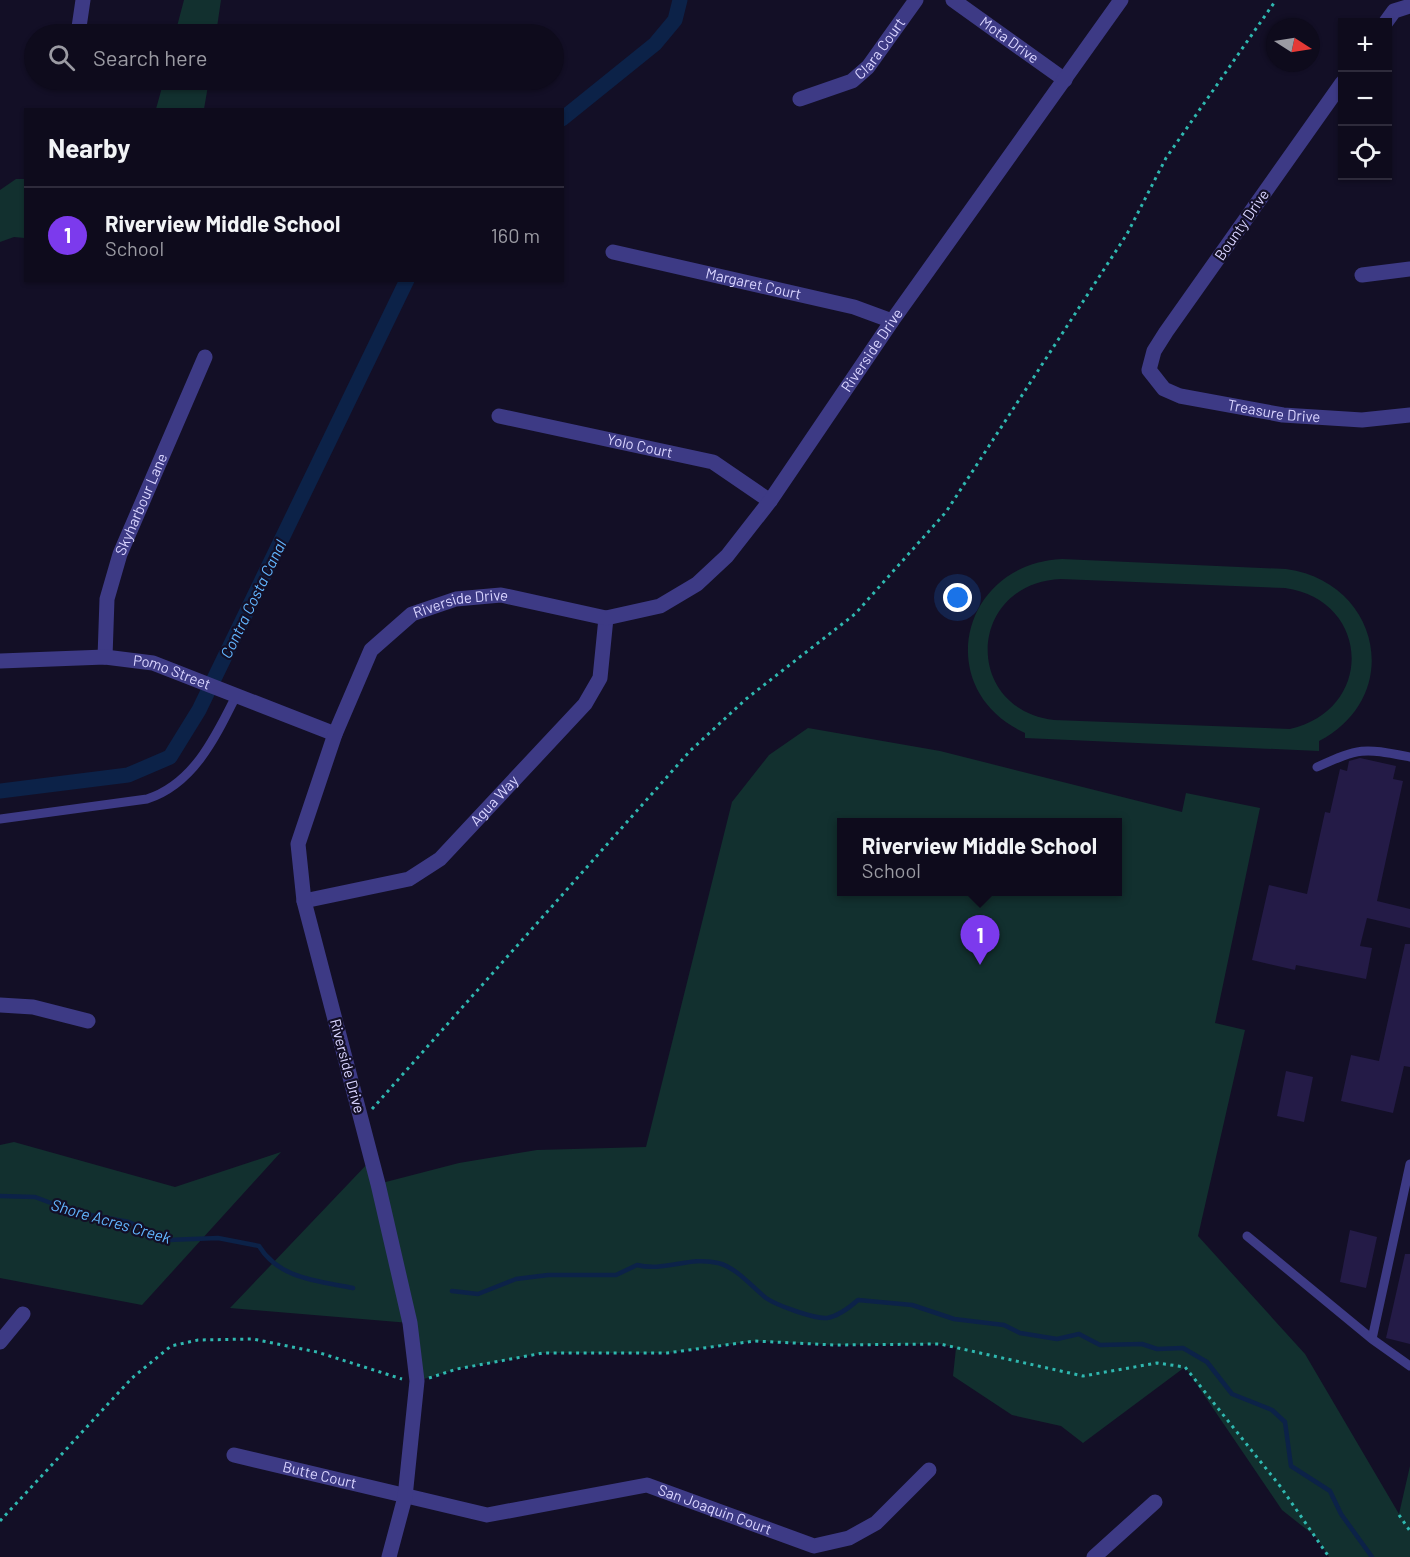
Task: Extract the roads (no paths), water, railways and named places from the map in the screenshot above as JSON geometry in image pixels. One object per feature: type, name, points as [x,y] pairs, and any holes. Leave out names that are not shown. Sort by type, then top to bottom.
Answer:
[{"type":"street","points":[[79,24],[83,0]]},
{"type":"street","name":"Clara Court","points":[[800,99],[832,90],[852,81],[868,67],[916,0]]},
{"type":"street","name":"Mota Drive","points":[[953,0],[1065,80]]},
{"type":"street","name":"Riverside Drive","points":[[389,1557],[405,1497],[417,1381],[410,1323],[304,901],[298,844],[335,734],[371,650],[412,614],[456,599],[501,595],[606,618],[660,606],[697,584],[728,556],[770,501],[892,321],[1121,0]]},
{"type":"street","points":[[1389,18],[1394,11],[1410,6]]},
{"type":"street","name":"Bounty Drive","points":[[1149,370],[1154,351],[1166,332],[1338,89]]},
{"type":"street","name":"Margaret Court","points":[[613,252],[854,307],[892,321]]},
{"type":"street","points":[[1362,275],[1410,269]]},
{"type":"street","name":"Skyharbour Lane","points":[[105,657],[107,599],[120,554],[205,357]]},
{"type":"street","name":"Treasure Drive","points":[[1149,370],[1164,388],[1180,396],[1283,415],[1362,420],[1410,415]]},
{"type":"street","name":"Yolo Court","points":[[499,416],[713,462],[770,501]]},
{"type":"street","name":"Agua Way","points":[[304,901],[409,879],[440,858],[585,704],[600,678],[606,618]]},
{"type":"street","name":"Pomo Street","points":[[0,661],[105,657],[153,663],[335,734]]},
{"type":"street","points":[[0,1005],[33,1007],[88,1021]]},
{"type":"street","points":[[0,1342],[23,1314]]},
{"type":"street","name":"Butte Court","points":[[234,1455],[405,1497]]},
{"type":"street","name":"San Joaquin Court","points":[[405,1497],[487,1515],[647,1485],[814,1546],[849,1538],[876,1523],[929,1470]]},
{"type":"street","points":[[1094,1557],[1155,1502]]},
{"type":"lane","points":[[0,819],[147,799],[167,793],[186,776],[218,732],[237,694]]},
{"type":"lane","points":[[1317,767],[1355,750],[1376,750],[1410,757]]},
{"type":"lane","points":[[1372,1339],[1410,1164]]},
{"type":"lane","points":[[1247,1236],[1372,1339],[1410,1366]]},
{"type":"waterway","name":"Contra Costa Canal","points":[[564,117],[655,44],[675,20],[680,0]]},
{"type":"waterway","name":"Contra Costa Canal","points":[[0,791],[128,775],[170,757],[199,710],[406,282]]},
{"type":"waterway","name":"Shore Acres Creek","points":[[0,1196],[35,1197],[75,1212],[129,1222],[168,1240],[218,1238],[259,1246],[277,1266],[288,1272],[300,1277],[353,1288]]},
{"type":"waterway","name":"Shore Acres Creek","points":[[452,1291],[478,1294],[516,1279],[548,1275],[616,1275],[637,1265],[657,1267],[708,1261],[725,1265],[771,1301],[821,1318],[840,1314],[858,1300],[912,1305],[954,1319],[1004,1325],[1020,1333],[1057,1339],[1079,1334],[1100,1345],[1142,1344],[1157,1349],[1183,1348],[1207,1362],[1232,1394],[1272,1410],[1285,1422],[1291,1466],[1330,1491],[1341,1514],[1372,1557]]},
{"type":"place","name":"Riverview Middle School","points":[[980,965]]}]
